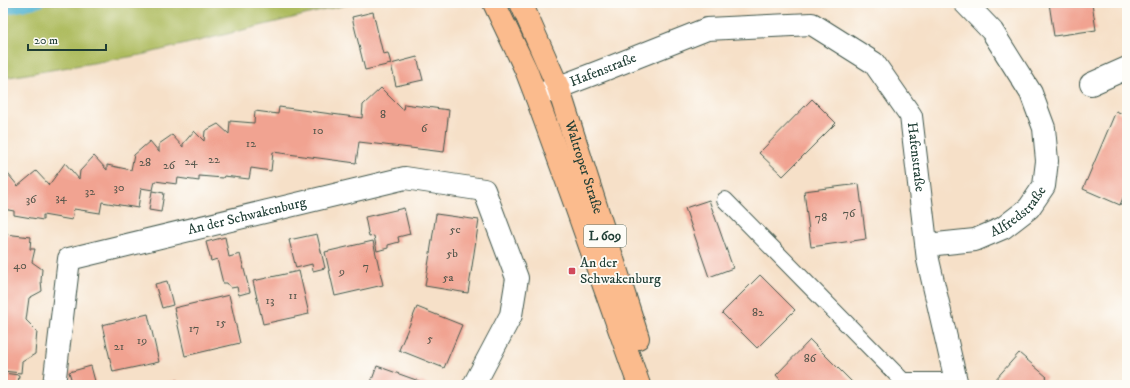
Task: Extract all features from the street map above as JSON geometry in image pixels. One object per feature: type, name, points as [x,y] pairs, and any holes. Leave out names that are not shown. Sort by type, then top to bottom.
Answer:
[{"type":"main road","name":"L 609","points":[[494,3],[526,70],[536,96]]},
{"type":"main road","name":"Hafenstraße","points":[[521,3],[558,87]]},
{"type":"main road","name":"Waltroper Straße","points":[[558,87],[653,385]]},
{"type":"main road","name":"Waltroper Straße","points":[[536,96],[639,385]]},
{"type":"street","name":"Alfredstraße","points":[[926,245],[975,240],[1002,228],[1029,208],[1044,186],[1047,161],[1044,128],[1031,93],[992,31],[965,3]]},
{"type":"street","name":"Hafenstraße","points":[[536,96],[707,29],[812,24],[874,63],[911,116],[926,245],[957,383]]},
{"type":"street","points":[[1091,84],[1127,68]]},
{"type":"street","name":"An der Schwakenburg","points":[[54,385],[69,259],[405,178],[484,190],[517,278],[511,315],[474,385]]},
{"type":"lane","name":"Hafenstraße","points":[[725,200],[902,381],[957,383]]},
{"type":"green space","points":[[3,3],[354,3],[141,55],[3,78]]},
{"type":"building","points":[[1049,3],[1092,3],[1096,30],[1054,36]]},
{"type":"building","points":[[373,12],[383,54],[388,53],[391,64],[365,70],[352,17]]},
{"type":"building","points":[[417,57],[423,80],[396,86],[391,64]]},
{"type":"building","points":[[381,88],[403,110],[404,104],[449,110],[444,152],[359,142],[356,163],[273,152],[271,171],[251,168],[249,179],[224,176],[223,178],[199,176],[199,181],[178,178],[177,184],[155,181],[153,190],[141,188],[138,208],[102,202],[100,213],[74,209],[72,220],[43,215],[43,220],[14,215],[14,211],[3,209],[3,168],[18,186],[36,171],[49,185],[65,163],[79,179],[80,171],[94,156],[107,170],[107,165],[131,170],[134,155],[150,141],[159,152],[159,144],[172,135],[183,147],[183,144],[194,131],[204,141],[205,131],[218,124],[229,134],[230,121],[254,123],[255,111],[278,114],[279,107],[362,118],[363,105]]},
{"type":"building","points":[[812,99],[836,123],[783,176],[759,153]]},
{"type":"building","points":[[1116,111],[1127,116],[1127,188],[1120,205],[1083,189]]},
{"type":"building","points":[[859,184],[866,239],[811,247],[804,191]]},
{"type":"building","points":[[152,191],[164,193],[161,212],[149,210]]},
{"type":"building","points":[[709,200],[733,268],[709,277],[685,208]]},
{"type":"building","points":[[404,208],[410,234],[398,237],[399,242],[388,245],[388,248],[377,251],[374,236],[369,237],[365,217]]},
{"type":"building","points":[[436,214],[479,220],[468,293],[425,286]]},
{"type":"building","points":[[5,234],[31,237],[30,249],[35,249],[32,262],[42,269],[42,291],[29,298],[26,320],[37,331],[35,354],[22,362],[21,373],[3,371],[3,248]]},
{"type":"building","points":[[317,234],[325,268],[313,271],[312,264],[296,268],[289,240]]},
{"type":"building","points":[[225,237],[229,257],[240,254],[250,292],[239,295],[237,287],[231,288],[227,283],[223,283],[217,259],[211,261],[206,242]]},
{"type":"building","points":[[373,241],[383,285],[335,296],[325,252]]},
{"type":"building","points":[[299,271],[309,314],[263,324],[253,281]]},
{"type":"building","points":[[760,275],[795,310],[757,348],[722,313]]},
{"type":"building","points":[[167,281],[173,305],[162,308],[155,284]]},
{"type":"building","points":[[229,295],[240,343],[185,356],[174,308]]},
{"type":"building","points":[[417,307],[462,325],[444,368],[399,350]]},
{"type":"building","points":[[148,314],[159,362],[113,372],[102,325]]},
{"type":"building","points":[[810,340],[855,385],[785,385],[776,375]]},
{"type":"building","points":[[1019,353],[1047,377],[1040,385],[999,385],[994,381]]},
{"type":"building","points":[[91,366],[96,385],[73,385],[69,372]]},
{"type":"building","points":[[377,366],[430,385],[370,385]]},
{"type":"building","points":[[3,373],[19,375],[18,385],[3,385]]},
{"type":"building","points":[[177,380],[178,385],[158,385],[158,384]]},
{"type":"waterway","points":[[3,11],[40,3]]},
{"type":"place","name":"An der Schwakenburg","points":[[572,271]]}]
